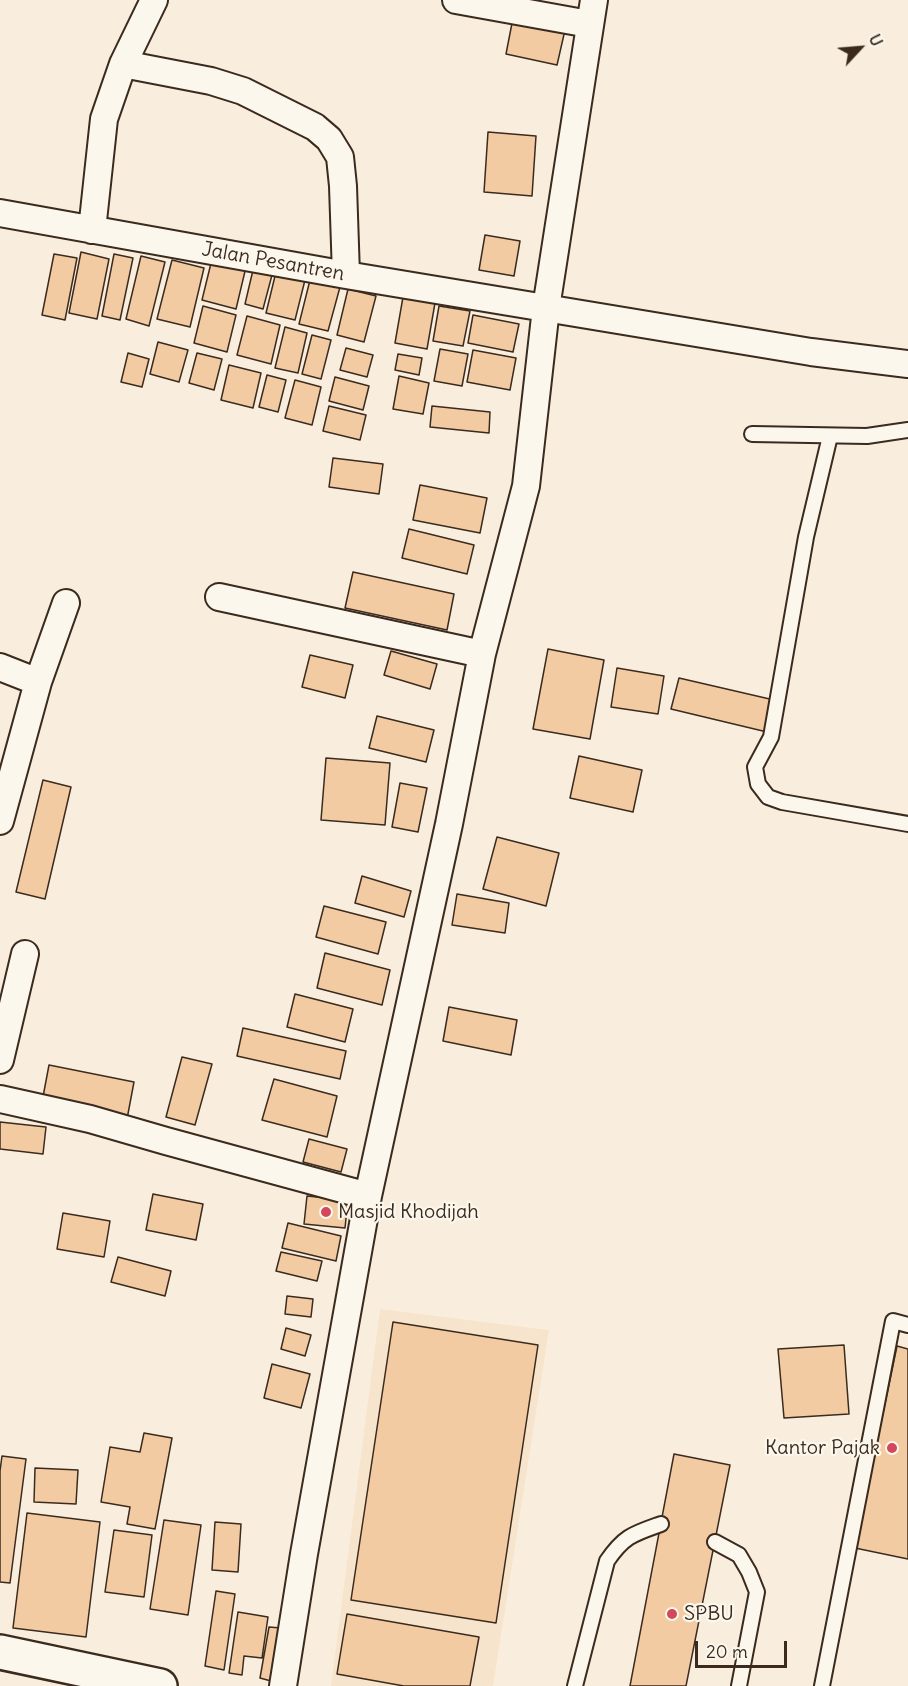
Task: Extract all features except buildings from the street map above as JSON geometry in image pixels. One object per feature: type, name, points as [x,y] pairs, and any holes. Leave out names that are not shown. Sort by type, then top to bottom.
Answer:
[{"type":"highway","points":[[0,1652],[160,1686]]},
{"type":"street","points":[[92,230],[104,119],[123,64],[154,0]]},
{"type":"street","points":[[283,1686],[306,1542],[368,1196],[447,835],[482,654],[526,486],[546,308],[592,12],[456,0]]},
{"type":"street","points":[[123,64],[211,81],[243,91],[315,127],[329,139],[340,157],[346,275]]},
{"type":"street","name":"Jalan Pesantren","points":[[0,213],[346,275],[811,352],[908,364]]},
{"type":"street","points":[[219,597],[482,654]]},
{"type":"street","points":[[0,821],[38,682],[66,603]]},
{"type":"street","points":[[0,667],[38,682]]},
{"type":"street","points":[[0,1060],[25,954]]},
{"type":"street","points":[[0,1099],[90,1119],[166,1142],[368,1196]]},
{"type":"lane","points":[[752,434],[867,436],[908,430]]},
{"type":"lane","points":[[830,436],[807,537],[771,736],[755,767],[758,784],[768,797],[782,802],[908,824]]},
{"type":"lane","points":[[822,1686],[893,1321],[908,1325]]},
{"type":"lane","points":[[575,1686],[607,1561],[618,1545],[632,1534],[661,1524]]},
{"type":"lane","points":[[715,1542],[739,1556],[757,1592],[740,1686]]},
{"type":"shaded area","points":[[380,1309],[549,1330],[493,1686],[331,1686]]},
{"type":"place","name":"Masjid Khodijah","points":[[326,1212]]},
{"type":"place","name":"Kantor Pajak","points":[[892,1448]]},
{"type":"place","name":"SPBU","points":[[672,1614]]}]
